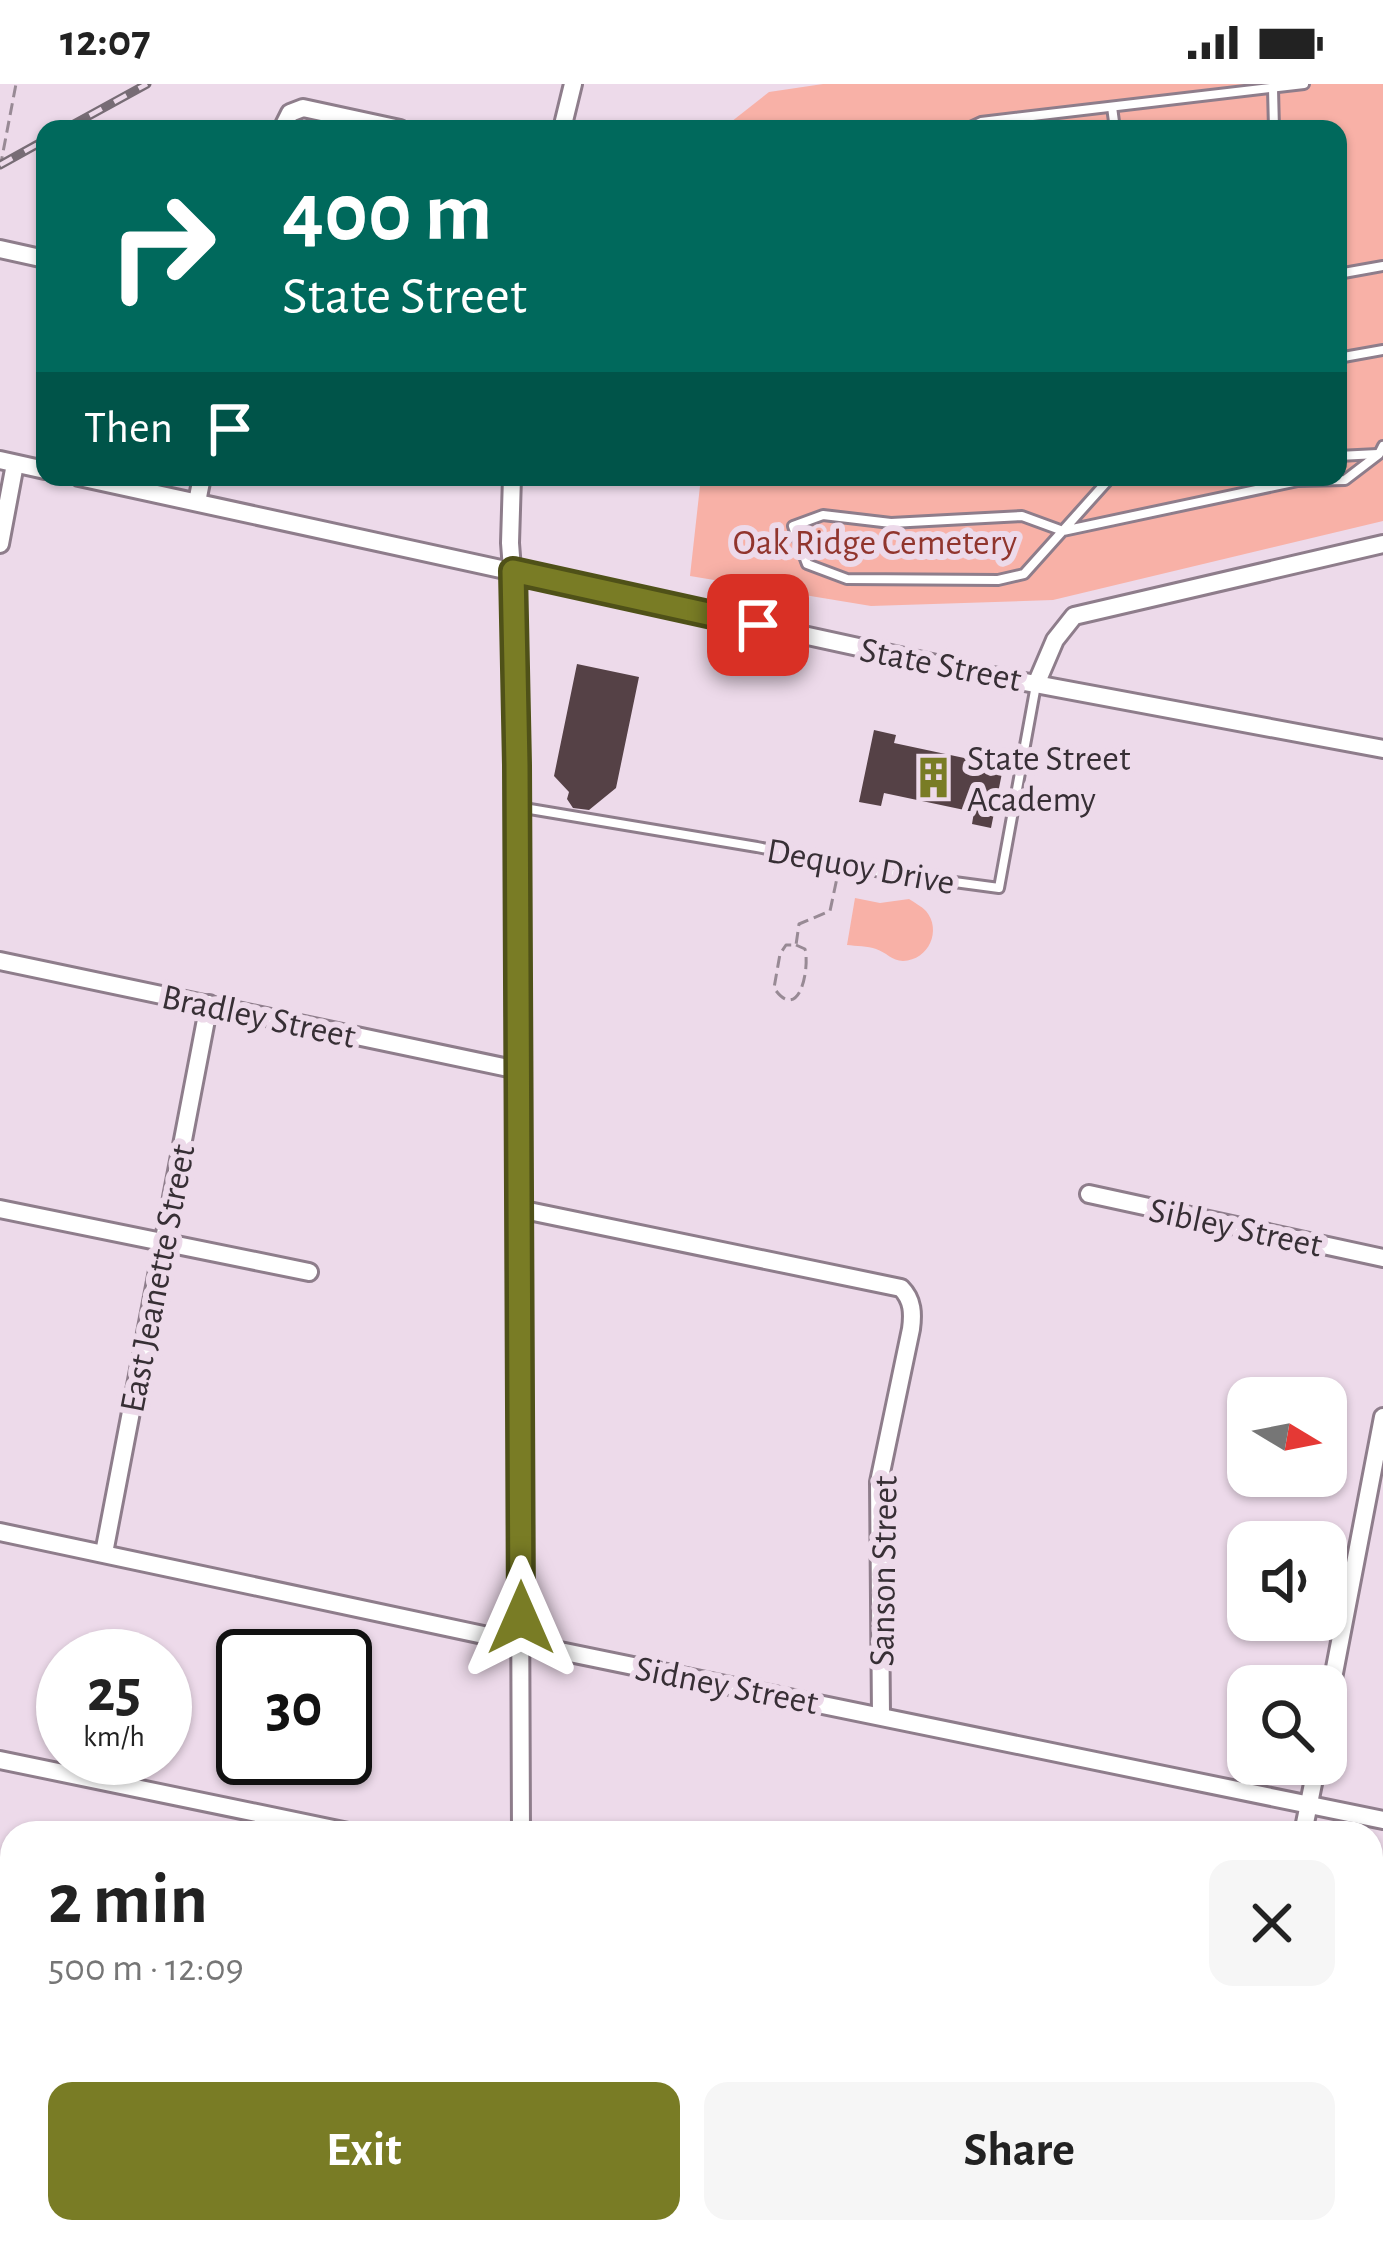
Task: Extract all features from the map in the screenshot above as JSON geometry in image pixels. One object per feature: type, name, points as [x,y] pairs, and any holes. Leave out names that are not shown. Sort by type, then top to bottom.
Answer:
[{"type":"street","points":[[564,120],[573,84]]},
{"type":"street","points":[[287,120],[303,108],[358,120]]},
{"type":"street","points":[[0,249],[36,257]]},
{"type":"street","points":[[0,544],[8,462]]},
{"type":"street","name":"State Street","points":[[121,486],[982,674],[1383,748]]},
{"type":"street","points":[[197,502],[200,486]]},
{"type":"street","points":[[512,486],[521,1821]]},
{"type":"street","points":[[1037,682],[1055,640],[1074,616],[1383,544]]},
{"type":"street","name":"Bradley Street","points":[[0,961],[518,1070]]},
{"type":"street","name":"East Jeanette Street","points":[[104,1552],[209,1004]]},
{"type":"street","name":"Sibley Street","points":[[1089,1194],[1383,1258]]},
{"type":"street","points":[[0,1209],[309,1272]]},
{"type":"street","name":"Sanson Street","points":[[518,1209],[901,1288],[908,1294],[911,1329],[879,1482],[881,1715]]},
{"type":"street","points":[[1335,1665],[1383,1418]]},
{"type":"street","name":"Sidney Street","points":[[0,1532],[1383,1820]]},
{"type":"street","points":[[0,1760],[295,1821]]},
{"type":"street","points":[[1305,1821],[1312,1785]]},
{"type":"lane","points":[[998,120],[1304,84]]},
{"type":"lane","points":[[1273,89],[1274,120]]},
{"type":"lane","points":[[1112,106],[1114,120]]},
{"type":"lane","points":[[1347,272],[1383,266]]},
{"type":"lane","points":[[1347,356],[1383,350]]},
{"type":"lane","points":[[1347,455],[1382,452]]},
{"type":"lane","points":[[1347,478],[1382,452]]},
{"type":"lane","points":[[1103,486],[1063,531],[1024,574],[998,580],[847,579],[807,564],[793,526],[823,515],[891,523],[1022,516],[1063,531],[1279,486]]},
{"type":"lane","name":"Dequoy Drive","points":[[517,807],[880,872],[999,887],[1037,682]]},
{"type":"path","points":[[0,168],[16,84]]},
{"type":"path","points":[[796,945],[799,924],[830,911],[839,864]]},
{"type":"path","points":[[786,945],[796,945],[809,957],[802,992],[786,1000],[774,988],[780,954],[786,945]]},
{"type":"green space","name":"Oak Ridge Cemetery","points":[[823,84],[1383,84],[1383,521],[1053,600],[871,606],[690,576],[700,486],[1347,486],[1347,120],[733,120],[769,92]]},
{"type":"green space","points":[[855,898],[880,903],[909,899],[920,906],[933,927],[926,950],[903,961],[873,948],[847,945]]},
{"type":"building","points":[[577,664],[639,677],[616,788],[589,810],[573,808],[567,799],[569,792],[554,776]]},
{"type":"building","name":"State Street Academy","points":[[874,730],[896,735],[894,743],[983,762],[985,754],[1005,758],[991,828],[972,824],[974,812],[884,793],[881,806],[859,802]]},
{"type":"railway","points":[[81,120],[147,84]]},
{"type":"railway","points":[[0,165],[36,145]]},
{"type":"place","name":"State Street Academy","points":[[933,778]]},
{"type":"route","points":[[521,1618],[513,571],[758,625]]}]
